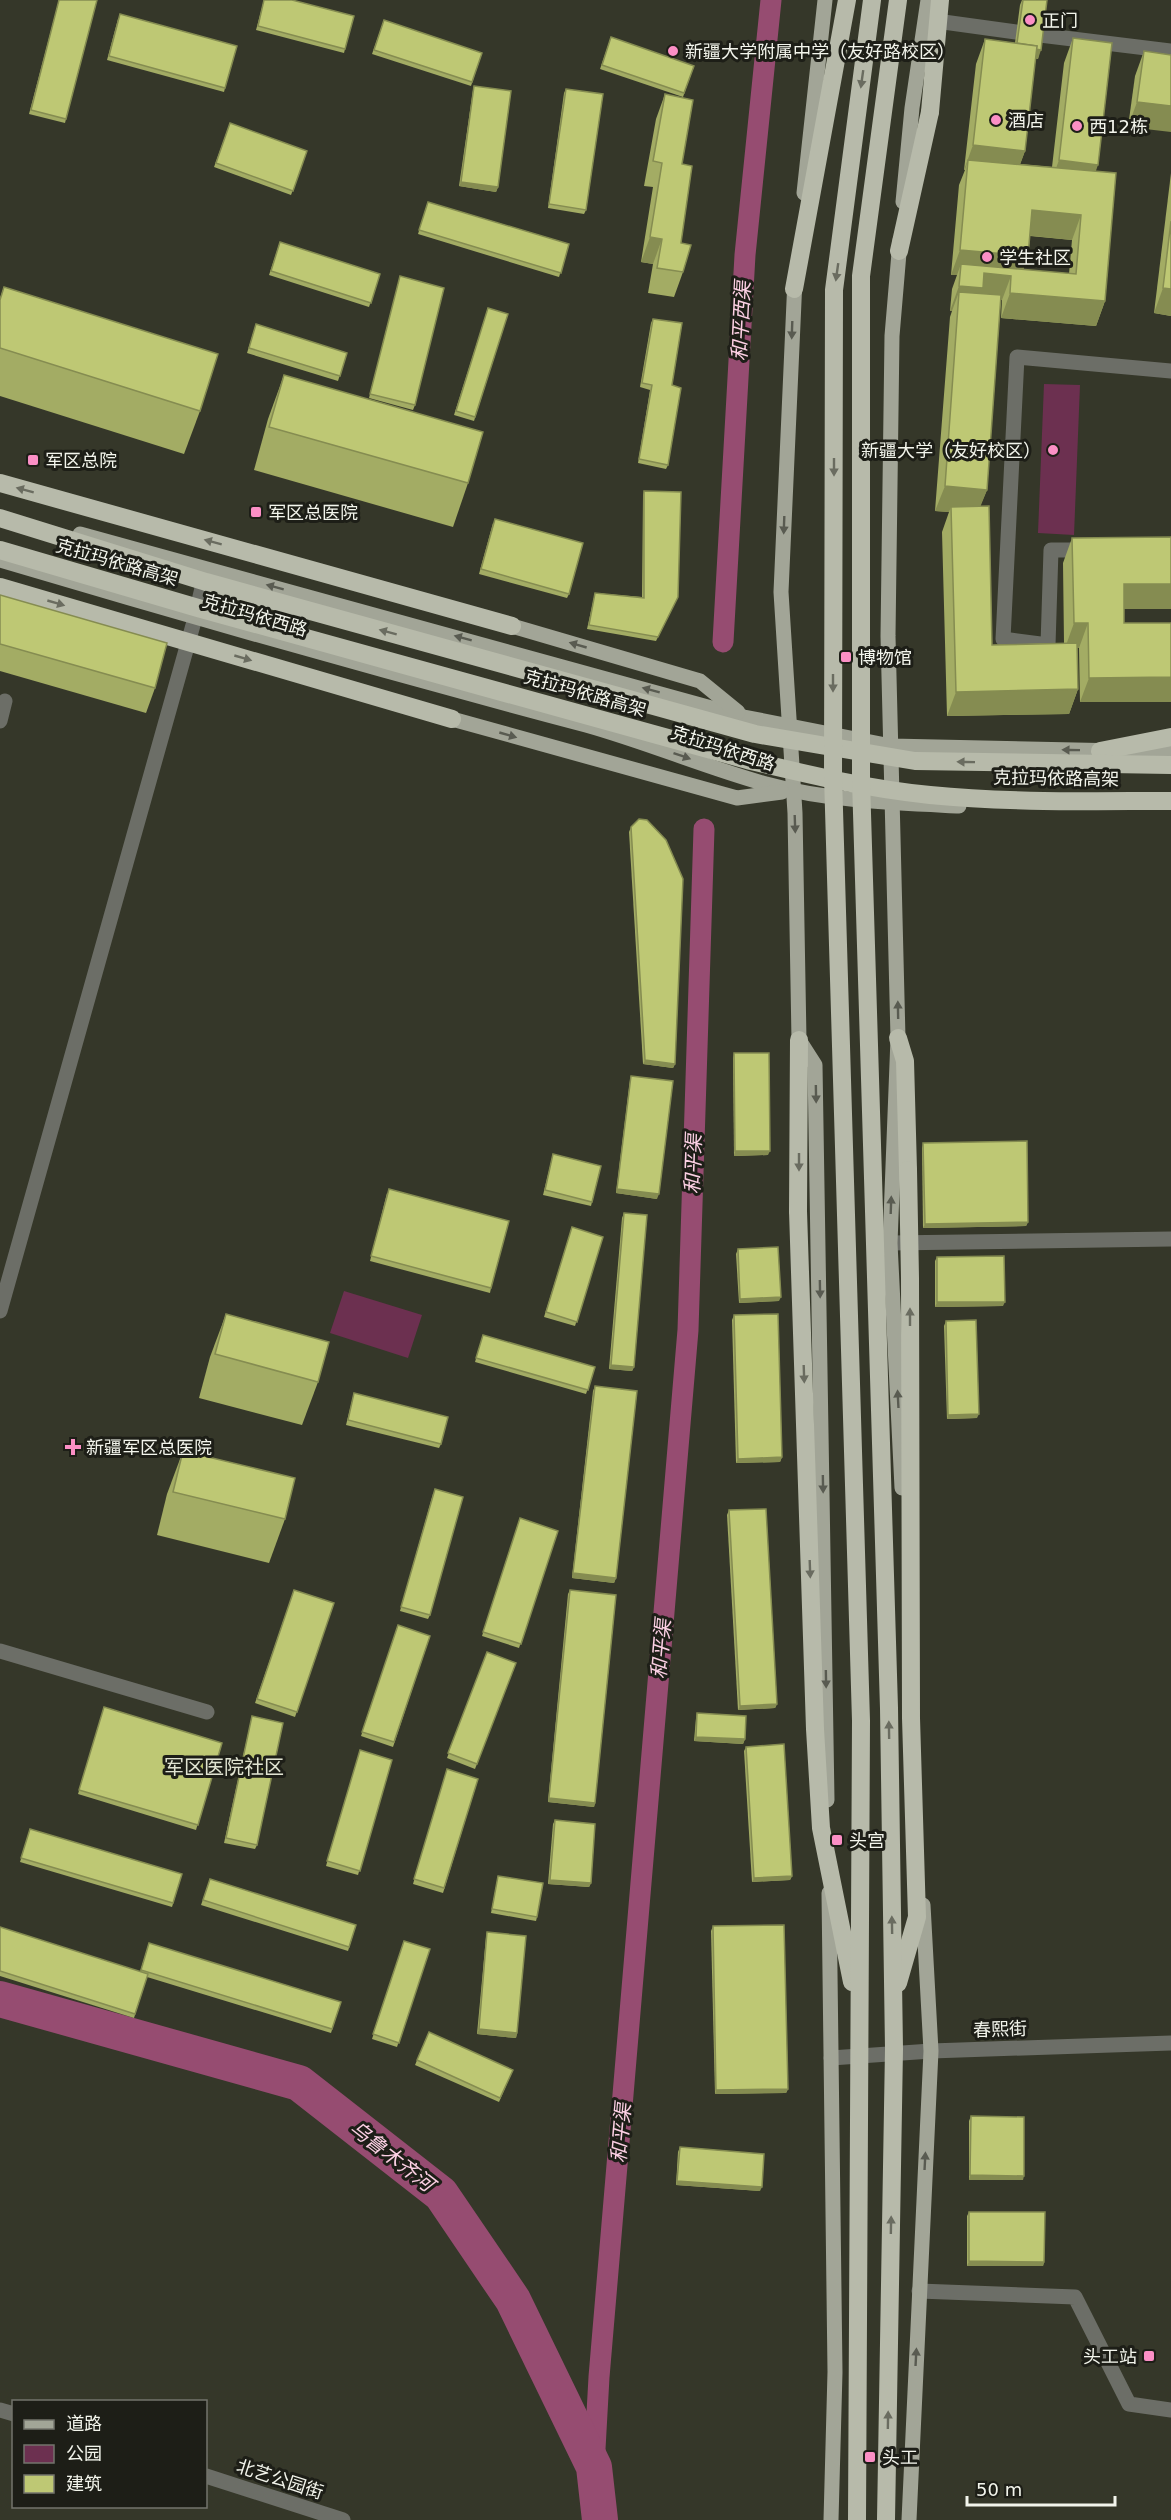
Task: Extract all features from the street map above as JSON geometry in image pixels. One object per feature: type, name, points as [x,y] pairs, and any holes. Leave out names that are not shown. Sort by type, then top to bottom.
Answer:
[{"type":"highway","points":[[794,289],[847,0]]},
{"type":"highway","points":[[856,2520],[861,1721],[833,776],[834,290],[872,0]]},
{"type":"highway","points":[[886,2520],[893,2002],[889,1708],[861,780],[861,276],[898,0]]},
{"type":"highway","points":[[899,251],[930,112],[940,0]]},
{"type":"highway","points":[[0,483],[512,626]]},
{"type":"highway","name":"克拉玛依路高架","points":[[0,519],[206,582],[755,734],[915,761],[1171,765]]},
{"type":"highway","name":"克拉玛依路高架","points":[[0,550],[198,608],[716,752],[830,780],[929,795],[1043,801],[1171,800]]},
{"type":"highway","points":[[0,587],[452,719]]},
{"type":"highway","points":[[1100,751],[1171,737]]},
{"type":"highway","points":[[893,2002],[917,1917],[911,1718],[908,1170],[905,1061],[898,1038]]},
{"type":"highway","points":[[799,1040],[798,1210],[815,1729],[821,1828],[859,2020]]},
{"type":"main road","points":[[825,0],[794,289],[781,592],[794,790],[799,1040],[815,1065],[835,2372],[831,2520]]},
{"type":"main road","points":[[909,2520],[931,2051],[890,1243],[898,1038],[888,636],[892,336],[912,108],[928,0]]},
{"type":"main road","name":"克拉玛依西路","points":[[0,513],[744,717],[788,726],[891,746],[1171,752]]},
{"type":"main road","name":"克拉玛依西路","points":[[0,560],[195,618],[619,734],[765,784],[794,790],[892,803],[972,806],[1171,800]]},
{"type":"main road","points":[[512,626],[700,681],[744,717]]},
{"type":"main road","points":[[452,719],[737,798],[794,790]]},
{"type":"street","points":[[926,20],[1017,32]]},
{"type":"street","points":[[1040,36],[1171,51]]},
{"type":"street","points":[[1099,550],[1052,550],[1048,645],[1003,639],[1017,357],[1171,371]]},
{"type":"street","points":[[0,1311],[195,618],[207,568]]},
{"type":"street","points":[[0,721],[5,701]]},
{"type":"street","points":[[890,1243],[1171,1239]]},
{"type":"street","points":[[0,1651],[207,1712]]},
{"type":"street","name":"春熙街","points":[[831,2058],[931,2051],[1171,2043]]},
{"type":"street","points":[[919,2291],[1075,2297],[1129,2404],[1171,2410]]},
{"type":"street","name":"北艺公园街","points":[[207,2476],[343,2520]]},
{"type":"green space","points":[[1044,384],[1080,385],[1074,535],[1038,533]]},
{"type":"green space","points":[[344,1291],[422,1315],[408,1358],[330,1333]]},
{"type":"building","points":[[59,0],[97,0],[66,119],[31,110]]},
{"type":"building","points":[[264,0],[292,0],[354,16],[345,49],[258,26]]},
{"type":"building","name":"正门","points":[[1023,0],[1047,0],[1041,50],[1036,49],[1037,46],[1017,43]]},
{"type":"building","points":[[120,14],[237,46],[225,88],[109,56]]},
{"type":"building","points":[[384,20],[482,53],[472,82],[374,50]]},
{"type":"building","points":[[611,37],[694,66],[684,93],[602,65]]},
{"type":"building","name":"西12栋","points":[[1073,38],[1112,43],[1098,165],[1059,160]]},
{"type":"building","name":"酒店","points":[[985,39],[1037,46],[1025,151],[973,145]]},
{"type":"building","points":[[1144,51],[1171,55],[1171,106],[1137,102]]},
{"type":"building","points":[[474,86],[511,91],[498,187],[461,182]]},
{"type":"building","points":[[566,89],[603,94],[586,210],[549,204]]},
{"type":"building","points":[[665,94],[693,100],[682,164],[692,166],[681,243],[691,245],[683,272],[657,268],[662,239],[650,237],[662,163],[653,161]]},
{"type":"building","points":[[230,123],[307,151],[293,191],[216,163]]},
{"type":"building","points":[[968,160],[1116,173],[1105,301],[1010,293],[1011,276],[984,273],[983,288],[959,286],[961,264],[1076,274],[1081,215],[1032,210],[1028,256],[960,250]]},
{"type":"building","points":[[428,202],[569,244],[561,273],[419,230]]},
{"type":"building","points":[[1171,221],[1171,289],[1163,288]]},
{"type":"building","points":[[280,242],[380,274],[371,303],[271,271]]},
{"type":"building","points":[[400,276],[444,288],[415,405],[370,394]]},
{"type":"building","points":[[4,287],[218,354],[200,411],[0,348],[0,300]]},
{"type":"building","points":[[959,292],[1001,295],[987,490],[945,486]]},
{"type":"building","points":[[488,308],[508,314],[475,417],[456,411]]},
{"type":"building","points":[[653,319],[682,323],[672,385],[681,388],[668,465],[639,459],[652,385],[642,383]]},
{"type":"building","points":[[256,324],[347,353],[340,376],[249,348]]},
{"type":"building","points":[[284,375],[483,432],[468,483],[269,427]]},
{"type":"building","points":[[644,491],[681,492],[678,597],[658,637],[589,625],[595,593],[644,598]]},
{"type":"building","points":[[989,506],[992,645],[1077,643],[1078,689],[956,692],[951,507]]},
{"type":"building","points":[[495,519],[583,543],[569,594],[481,569]]},
{"type":"building","points":[[1171,537],[1171,584],[1124,584],[1124,623],[1171,623],[1171,677],[1089,678],[1088,623],[1074,623],[1072,538]]},
{"type":"building","points":[[0,595],[167,643],[155,688],[0,644]]},
{"type":"building","points":[[639,819],[647,820],[666,840],[683,879],[675,1064],[645,1060],[631,827]]},
{"type":"building","points":[[734,1053],[769,1053],[770,1151],[735,1151]]},
{"type":"building","points":[[631,1076],[673,1081],[659,1194],[617,1189]]},
{"type":"building","points":[[1027,1141],[1028,1222],[925,1224],[923,1143]]},
{"type":"building","points":[[553,1154],[601,1166],[592,1202],[545,1190]]},
{"type":"building","points":[[389,1189],[509,1221],[491,1288],[371,1256]]},
{"type":"building","points":[[624,1213],[647,1215],[634,1367],[611,1365]]},
{"type":"building","points":[[572,1227],[603,1237],[577,1322],[546,1312]]},
{"type":"building","points":[[778,1247],[781,1297],[740,1299],[738,1249]]},
{"type":"building","points":[[1004,1256],[1005,1302],[937,1302],[937,1257]]},
{"type":"building","points":[[226,1314],[329,1342],[318,1382],[215,1354]]},
{"type":"building","points":[[778,1314],[782,1457],[738,1459],[734,1315]]},
{"type":"building","points":[[976,1320],[979,1414],[948,1415],[946,1321]]},
{"type":"building","points":[[483,1335],[595,1367],[588,1390],[476,1358]]},
{"type":"building","points":[[595,1386],[637,1391],[616,1578],[573,1573]]},
{"type":"building","points":[[354,1393],[448,1417],[441,1444],[348,1420]]},
{"type":"building","points":[[183,1451],[295,1478],[285,1519],[173,1492]]},
{"type":"building","points":[[435,1489],[463,1497],[430,1615],[401,1607]]},
{"type":"building","points":[[766,1509],[777,1704],[740,1706],[729,1510]]},
{"type":"building","points":[[520,1518],[558,1531],[521,1644],[483,1632]]},
{"type":"building","points":[[294,1590],[334,1603],[297,1712],[257,1699]]},
{"type":"building","points":[[570,1590],[616,1595],[595,1803],[549,1798]]},
{"type":"building","points":[[398,1625],[430,1636],[394,1742],[362,1732]]},
{"type":"building","points":[[487,1652],[516,1663],[477,1764],[448,1753]]},
{"type":"building","points":[[104,1707],[222,1743],[198,1825],[79,1790]]},
{"type":"building","points":[[697,1713],[746,1716],[745,1739],[696,1737]]},
{"type":"building","points":[[252,1716],[283,1723],[257,1845],[226,1838]]},
{"type":"building","points":[[784,1744],[792,1876],[754,1878],[746,1747]]},
{"type":"building","points":[[360,1750],[392,1760],[360,1871],[327,1861]]},
{"type":"building","points":[[447,1769],[478,1779],[444,1888],[414,1879]]},
{"type":"building","points":[[555,1820],[595,1824],[591,1883],[550,1880]]},
{"type":"building","points":[[30,1829],[182,1874],[173,1903],[21,1858]]},
{"type":"building","points":[[498,1876],[543,1883],[537,1917],[492,1909]]},
{"type":"building","points":[[210,1879],[356,1925],[349,1947],[203,1900]]},
{"type":"building","points":[[784,1925],[788,2089],[716,2090],[713,1926]]},
{"type":"building","points":[[0,1927],[148,1974],[135,2014],[0,1971]]},
{"type":"building","points":[[487,1932],[526,1936],[517,2033],[479,2029]]},
{"type":"building","points":[[404,1941],[430,1949],[399,2043],[373,2034]]},
{"type":"building","points":[[149,1943],[341,2002],[332,2029],[141,1970]]},
{"type":"building","points":[[429,2032],[513,2070],[500,2098],[417,2060]]},
{"type":"building","points":[[971,2116],[1024,2117],[1024,2176],[970,2175]]},
{"type":"building","points":[[680,2147],[764,2154],[762,2187],[677,2181]]},
{"type":"building","points":[[969,2212],[1045,2212],[1044,2262],[969,2261]]},
{"type":"waterway","name":"和平西渠","points":[[723,642],[745,255],[771,0]]},
{"type":"waterway","name":"和平渠","points":[[594,2467],[599,2377],[688,1330],[704,829]]},
{"type":"waterway","name":"乌鲁木齐河","points":[[0,1999],[299,2083],[441,2194],[513,2300],[594,2467],[600,2520]]},
{"type":"place","name":"正门","points":[[1030,20]]},
{"type":"place","name":"新疆大学附属中学（友好路校区）","points":[[673,51]]},
{"type":"place","name":"酒店","points":[[996,120]]},
{"type":"place","name":"西12栋","points":[[1077,126]]},
{"type":"place","name":"学生社区","points":[[987,257]]},
{"type":"place","name":"新疆大学（友好校区）","points":[[1053,450]]},
{"type":"place","name":"军区总院","points":[[33,460]]},
{"type":"place","name":"军区总医院","points":[[256,512]]},
{"type":"place","name":"博物馆","points":[[846,657]]},
{"type":"place","name":"新疆军区总医院","points":[[73,1447]]},
{"type":"place","name":"头宫","points":[[837,1840]]},
{"type":"place","name":"头工站","points":[[1149,2356]]},
{"type":"place","name":"头工","points":[[870,2457]]},
{"type":"district","name":"军区医院社区","points":[[224,1767]]}]
